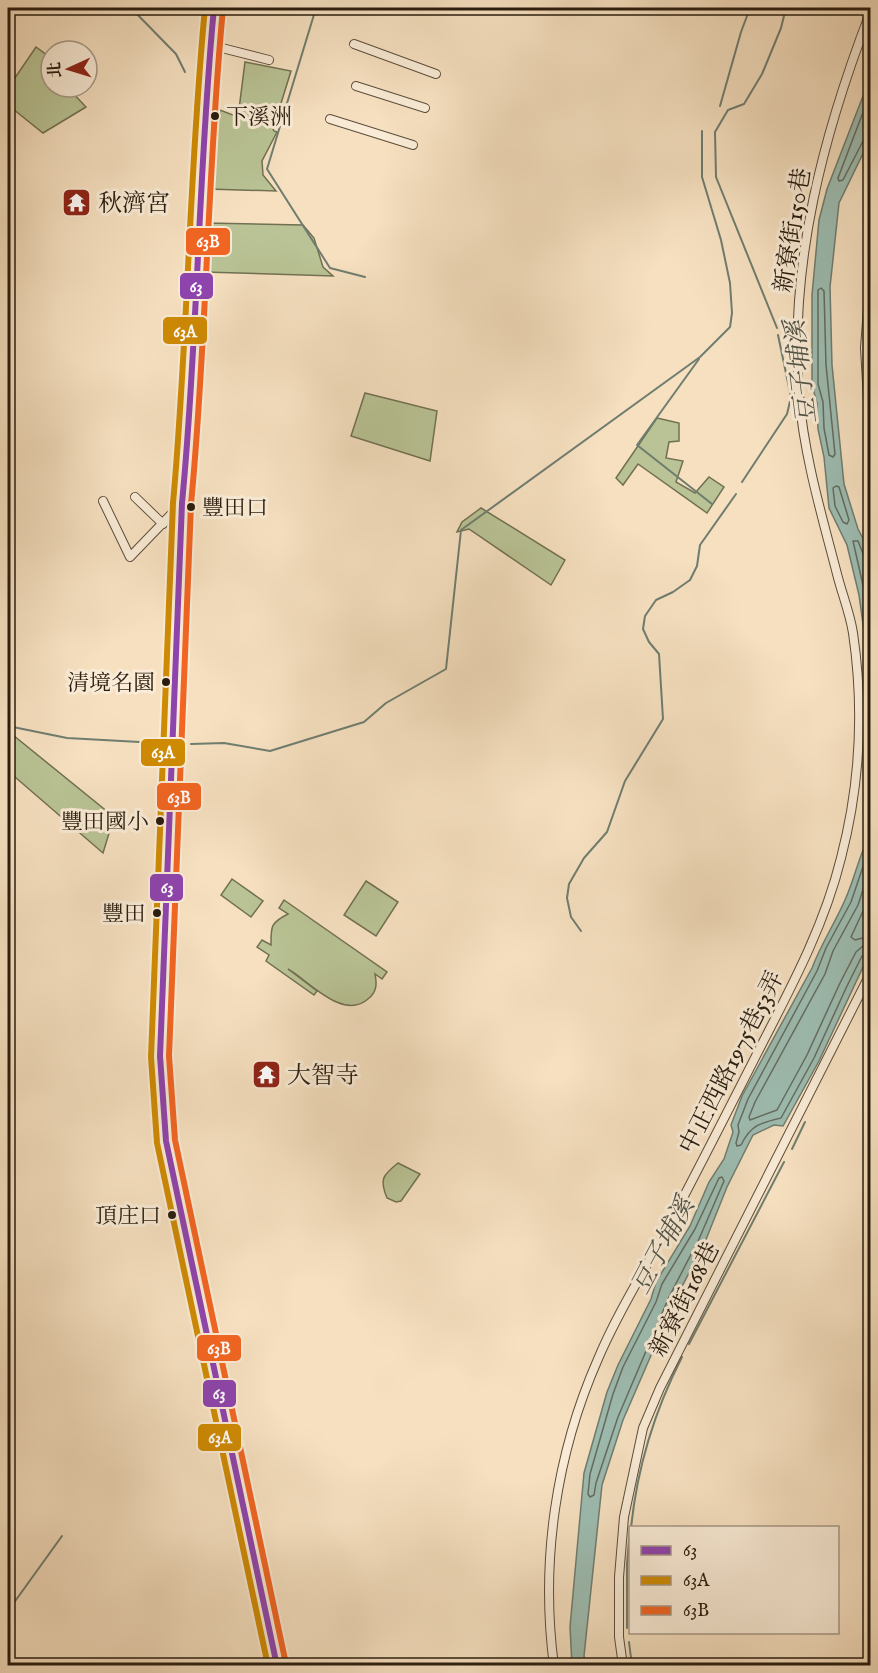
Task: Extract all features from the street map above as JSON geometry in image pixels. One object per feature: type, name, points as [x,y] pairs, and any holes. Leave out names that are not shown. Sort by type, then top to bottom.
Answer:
[{"type":"main road","points":[[214,8],[194,309],[189,429],[182,503],[160,1056],[166,1140],[277,1665]]},
{"type":"street","name":"新寮街150巷","points":[[826,530],[812,476],[800,397],[797,322],[810,207],[838,105],[870,13]]},
{"type":"street","points":[[354,44],[436,74]]},
{"type":"street","points":[[210,45],[269,60]]},
{"type":"street","points":[[356,86],[425,108]]},
{"type":"street","points":[[330,119],[413,145]]},
{"type":"street","points":[[870,282],[865,348],[870,434]]},
{"type":"street","points":[[135,497],[163,524]]},
{"type":"street","points":[[103,501],[130,557],[182,503]]},
{"type":"street","name":"中正西路1975巷53弄","points":[[554,1665],[547,1599],[550,1550],[562,1474],[583,1397],[616,1321],[668,1226],[804,962],[826,908],[844,849],[857,780],[859,701],[853,630],[826,530]]},
{"type":"street","name":"新寮街168巷","points":[[623,1665],[619,1577],[624,1517],[643,1428],[660,1388],[870,974]]},
{"type":"green space","points":[[36,47],[39,49],[39,99],[78,99],[86,107],[43,133],[8,105],[8,88]]},
{"type":"green space","points":[[245,62],[291,71],[273,129],[277,132],[262,161],[263,175],[276,191],[208,189],[212,107],[238,117]]},
{"type":"green space","points":[[206,223],[303,225],[314,238],[323,267],[333,276],[204,272]]},
{"type":"green space","points":[[365,393],[437,411],[430,461],[351,436]]},
{"type":"green space","points":[[657,418],[679,423],[679,441],[669,442],[666,458],[683,461],[676,482],[695,493],[709,477],[724,487],[707,513],[638,464],[623,485],[616,478]]},
{"type":"green space","points":[[481,508],[565,560],[551,585],[469,529],[457,532],[462,522]]},
{"type":"green space","points":[[8,731],[114,817],[103,853],[8,771]]},
{"type":"green space","points":[[232,879],[263,901],[251,917],[221,895]]},
{"type":"green space","points":[[366,881],[398,902],[376,936],[344,915]]},
{"type":"green space","points":[[284,900],[387,972],[382,979],[375,974],[376,988],[368,999],[358,1005],[337,1002],[326,997],[288,969],[317,991],[314,995],[266,961],[269,955],[257,947],[262,940],[271,945],[273,926],[288,914],[279,908]]},
{"type":"green space","points":[[398,1163],[420,1174],[401,1201],[396,1202],[387,1198],[383,1182],[386,1174]]},
{"type":"water","name":"豆子埔溪","points":[[870,78],[870,139],[839,203],[830,287],[832,365],[844,484],[858,529],[866,544],[870,565],[870,702],[866,689],[867,653],[859,595],[847,545],[829,508],[824,457],[818,429],[817,403],[812,385],[812,295],[819,220],[827,189]]},
{"type":"water","name":"豆子埔溪","points":[[870,834],[870,952],[819,1061],[783,1126],[774,1125],[753,1135],[727,1187],[705,1242],[675,1300],[623,1420],[602,1485],[584,1656],[586,1665],[572,1665],[570,1627],[584,1473],[607,1392],[651,1299],[656,1282],[690,1226],[709,1182],[724,1159],[733,1132],[731,1125],[742,1096],[812,968],[841,909]]},
{"type":"waterway","points":[[131,8],[176,54],[185,72]]},
{"type":"waterway","points":[[316,8],[267,169],[330,268],[365,277]]},
{"type":"waterway","points":[[720,106],[750,8]]},
{"type":"waterway","points":[[777,328],[716,177],[715,132],[728,110],[744,104],[762,74],[781,28],[786,8]]},
{"type":"waterway","points":[[191,744],[224,743],[270,751],[364,722],[386,703],[446,669],[461,530],[700,357],[730,327],[732,313],[730,283],[721,240],[702,177],[702,131]]},
{"type":"waterway","points":[[742,482],[787,414],[791,397],[778,335]]},
{"type":"waterway","points":[[699,359],[637,445],[712,504]]},
{"type":"waterway","points":[[581,931],[571,917],[567,898],[569,884],[584,858],[607,832],[625,781],[663,719],[659,654],[649,642],[643,629],[645,616],[656,600],[690,580],[697,566],[700,545],[736,494]]},
{"type":"waterway","points":[[8,726],[67,738],[158,743]]},
{"type":"waterway","points":[[792,1149],[805,1122]]},
{"type":"waterway","points":[[689,1344],[784,1162]]},
{"type":"waterway","points":[[631,1526],[638,1483],[649,1440],[663,1398],[682,1357]]},
{"type":"waterway","points":[[8,1611],[62,1536]]},
{"type":"waterway","points":[[627,1628],[629,1541]]},
{"type":"waterway","points":[[629,1642],[632,1666]]},
{"type":"transit line","name":"63A","points":[[205,8],[195,131],[173,503],[151,1057],[157,1143],[268,1666]]},
{"type":"transit line","name":"63","points":[[214,8],[204,132],[192,379],[182,503],[160,1056],[166,1141],[277,1666]]},
{"type":"transit line","name":"63B","points":[[223,9],[201,380],[191,504],[169,1056],[175,1140],[286,1664]]},
{"type":"place","name":"下溪洲","points":[[215,116]]},
{"type":"place","name":"秋濟宮","points":[[77,203]]},
{"type":"place","name":"豐田口","points":[[191,507]]},
{"type":"place","name":"清境名園","points":[[166,682]]},
{"type":"place","name":"豐田國小","points":[[160,821]]},
{"type":"place","name":"豐田","points":[[157,913]]},
{"type":"place","name":"大智寺","points":[[266,1075]]},
{"type":"place","name":"頂庄口","points":[[172,1215]]}]
